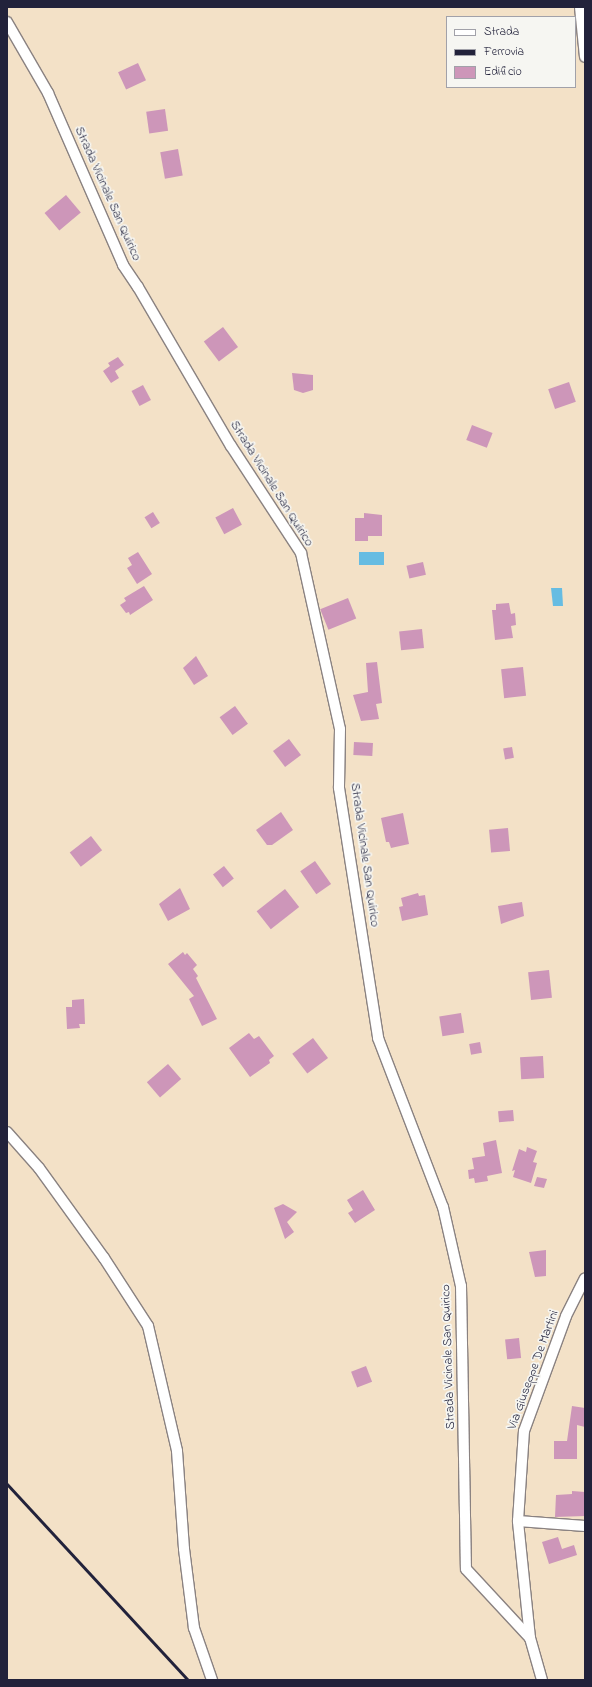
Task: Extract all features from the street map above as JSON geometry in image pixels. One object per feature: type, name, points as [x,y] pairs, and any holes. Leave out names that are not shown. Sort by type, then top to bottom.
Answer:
[{"type":"street","points":[[580,7],[585,57]]},
{"type":"street","name":"Strada Vicinale San Quirico","points":[[7,22],[52,100],[123,265],[138,287],[231,446],[301,553],[340,729],[340,788],[378,1038],[443,1207],[461,1286],[466,1569],[530,1638]]},
{"type":"street","points":[[7,1132],[39,1168],[104,1258],[148,1326],[177,1451],[184,1549],[194,1628],[212,1680]]},
{"type":"street","name":"Via Giuseppe De Martini","points":[[542,1680],[530,1638],[518,1521],[524,1431],[563,1323],[585,1278]]},
{"type":"street","points":[[518,1521],[585,1526]]},
{"type":"water","points":[[359,552],[384,552],[384,565],[359,565]]},
{"type":"water","points":[[551,588],[562,588],[563,606],[553,606]]},
{"type":"building","points":[[138,63],[146,80],[126,90],[118,72]]},
{"type":"building","points":[[165,109],[168,131],[149,133],[146,112]]},
{"type":"building","points":[[178,149],[183,176],[165,179],[160,152]]},
{"type":"building","points":[[66,195],[81,213],[59,231],[45,213]]},
{"type":"building","points":[[223,327],[238,347],[219,361],[204,341]]},
{"type":"building","points":[[118,357],[124,365],[115,371],[119,378],[111,383],[103,371],[110,366],[108,363]]},
{"type":"building","points":[[292,373],[313,375],[313,390],[303,393],[294,390]]},
{"type":"building","points":[[569,382],[576,402],[555,409],[548,389]]},
{"type":"building","points":[[143,385],[151,400],[140,406],[132,391]]},
{"type":"building","points":[[472,425],[493,433],[487,448],[466,440]]},
{"type":"building","points":[[233,508],[242,525],[224,534],[215,517]]},
{"type":"building","points":[[153,512],[160,523],[151,528],[145,517]]},
{"type":"building","points":[[364,513],[382,515],[382,536],[368,536],[368,541],[355,541],[355,518],[364,518]]},
{"type":"building","points":[[138,552],[152,574],[137,584],[127,568],[132,565],[128,558]]},
{"type":"building","points":[[423,562],[426,575],[409,578],[406,566]]},
{"type":"building","points":[[144,586],[153,600],[130,615],[129,612],[126,613],[120,605],[126,601],[124,598]]},
{"type":"building","points":[[348,598],[356,618],[328,630],[320,609]]},
{"type":"building","points":[[509,603],[511,614],[515,613],[516,625],[511,626],[513,638],[495,640],[492,610],[496,610],[496,604]]},
{"type":"building","points":[[422,629],[424,648],[401,650],[399,631]]},
{"type":"building","points":[[196,656],[208,676],[194,685],[183,668]]},
{"type":"building","points":[[377,662],[382,703],[376,704],[379,719],[361,721],[353,695],[368,692],[366,663]]},
{"type":"building","points":[[523,667],[526,696],[504,698],[501,669]]},
{"type":"building","points":[[235,706],[248,724],[233,735],[220,717]]},
{"type":"building","points":[[289,739],[301,755],[285,767],[273,751]]},
{"type":"building","points":[[354,742],[373,743],[372,756],[353,755]]},
{"type":"building","points":[[512,747],[514,758],[505,759],[503,749]]},
{"type":"building","points":[[281,812],[293,830],[272,845],[267,845],[256,830]]},
{"type":"building","points":[[403,813],[409,844],[391,848],[389,842],[386,842],[381,818]]},
{"type":"building","points":[[508,828],[510,851],[491,853],[489,830]]},
{"type":"building","points":[[91,836],[102,850],[81,867],[70,853]]},
{"type":"building","points":[[315,861],[331,884],[316,894],[300,871]]},
{"type":"building","points":[[224,866],[234,879],[223,887],[213,875]]},
{"type":"building","points":[[180,888],[190,909],[168,921],[159,904]]},
{"type":"building","points":[[285,889],[299,907],[271,929],[257,911]]},
{"type":"building","points":[[418,893],[419,896],[425,895],[428,915],[402,921],[399,907],[403,906],[401,898]]},
{"type":"building","points":[[522,902],[524,916],[501,924],[498,906]]},
{"type":"building","points":[[183,952],[185,955],[187,953],[197,965],[193,969],[198,976],[196,978],[217,1019],[202,1026],[189,999],[194,996],[168,964]]},
{"type":"building","points":[[549,970],[552,998],[531,1000],[528,972]]},
{"type":"building","points":[[84,999],[85,1024],[79,1024],[80,1028],[67,1029],[66,1007],[72,1007],[72,1000]]},
{"type":"building","points":[[461,1013],[464,1033],[442,1036],[439,1016]]},
{"type":"building","points":[[249,1033],[254,1039],[259,1036],[274,1056],[269,1060],[270,1063],[250,1077],[229,1048]]},
{"type":"building","points":[[313,1038],[328,1058],[307,1074],[292,1054]]},
{"type":"building","points":[[480,1042],[482,1053],[471,1055],[469,1044]]},
{"type":"building","points":[[543,1056],[544,1078],[521,1079],[520,1057]]},
{"type":"building","points":[[168,1064],[181,1079],[160,1097],[147,1082]]},
{"type":"building","points":[[513,1110],[514,1121],[499,1122],[498,1111]]},
{"type":"building","points":[[496,1140],[502,1173],[487,1176],[488,1181],[475,1183],[474,1178],[469,1179],[468,1170],[474,1169],[472,1158],[485,1156],[483,1143]]},
{"type":"building","points":[[527,1147],[537,1151],[533,1162],[537,1163],[531,1183],[513,1177],[515,1170],[512,1171],[519,1149],[526,1152]]},
{"type":"building","points":[[537,1177],[547,1179],[544,1188],[534,1186]]},
{"type":"building","points":[[363,1190],[375,1210],[355,1223],[348,1213],[353,1210],[347,1200]]},
{"type":"building","points":[[283,1204],[297,1212],[287,1222],[294,1232],[285,1239],[274,1208]]},
{"type":"building","points":[[546,1250],[546,1276],[535,1277],[529,1252]]},
{"type":"building","points":[[519,1338],[521,1358],[507,1359],[505,1339]]},
{"type":"building","points":[[366,1366],[372,1382],[357,1388],[351,1372]]},
{"type":"building","points":[[572,1406],[585,1408],[585,1427],[577,1425],[577,1459],[554,1459],[554,1441],[567,1441]]},
{"type":"building","points":[[572,1491],[585,1492],[585,1516],[555,1517],[556,1495],[572,1494]]},
{"type":"building","points":[[558,1537],[562,1549],[574,1545],[577,1555],[549,1564],[542,1542]]},
{"type":"railway","points":[[7,1484],[188,1680]]}]
